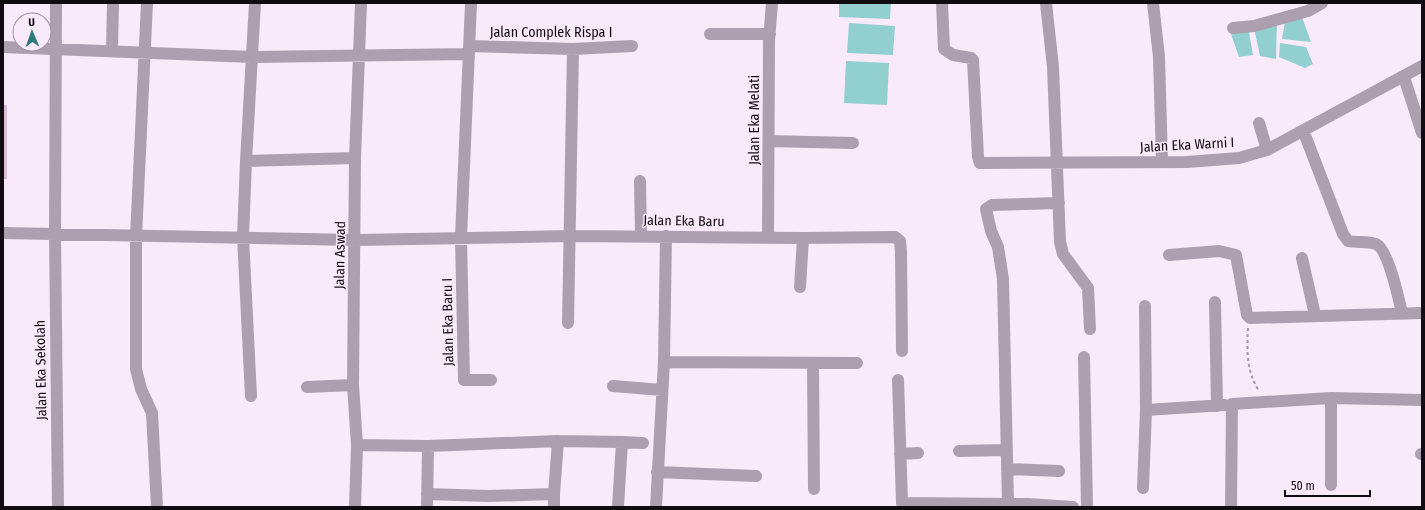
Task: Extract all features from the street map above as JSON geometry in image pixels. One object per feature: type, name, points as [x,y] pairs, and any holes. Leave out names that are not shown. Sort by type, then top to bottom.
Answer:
[{"type":"street","name":"Jalan Eka Sekolah","points":[[56,3],[54,47],[58,507]]},
{"type":"street","points":[[112,50],[113,3]]},
{"type":"street","points":[[147,3],[136,237],[136,369],[141,388],[152,413],[157,507]]},
{"type":"street","points":[[251,396],[244,237],[246,161],[255,3]]},
{"type":"street","name":"Jalan Aswad","points":[[355,507],[357,445],[353,385],[356,240],[355,158],[361,3]]},
{"type":"street","points":[[461,237],[471,3]]},
{"type":"street","name":"Jalan Eka Melati","points":[[768,237],[770,34],[772,3]]},
{"type":"street","name":"Jalan Eka Warni I","points":[[942,3],[944,49],[953,55],[972,58],[974,62],[979,162],[984,164],[1057,164],[1226,160],[1267,150],[1422,66]]},
{"type":"street","points":[[1046,3],[1053,67],[1060,242],[1063,254],[1088,288],[1090,329]]},
{"type":"street","points":[[1153,3],[1159,57],[1162,162]]},
{"type":"street","points":[[1232,28],[1254,26],[1308,11],[1322,3]]},
{"type":"street","points":[[710,34],[770,34]]},
{"type":"street","name":"Jalan Complek Rispa I","points":[[3,47],[54,47],[112,50],[144,54],[252,57],[359,55],[469,50],[573,49],[632,46]]},
{"type":"street","points":[[568,322],[571,236],[573,49]]},
{"type":"street","points":[[1404,77],[1422,133]]},
{"type":"street","points":[[1259,123],[1267,150]]},
{"type":"street","points":[[1303,130],[1343,234],[1348,241],[1373,243],[1381,248],[1390,268],[1402,313]]},
{"type":"street","points":[[769,141],[853,143]]},
{"type":"street","points":[[246,161],[355,158]]},
{"type":"street","points":[[640,181],[641,236]]},
{"type":"street","points":[[1008,505],[1003,273],[998,247],[991,231],[986,209],[992,205],[1059,203]]},
{"type":"street","name":"Jalan Eka Baru","points":[[3,233],[55,233],[136,237],[244,237],[356,240],[571,236],[802,238],[885,237],[899,239],[901,252],[902,350]]},
{"type":"street","points":[[656,507],[664,362],[666,236]]},
{"type":"street","name":"Jalan Eka Baru I","points":[[461,237],[464,380],[491,380]]},
{"type":"street","points":[[800,287],[802,238]]},
{"type":"street","points":[[1169,255],[1219,251],[1236,255],[1248,316],[1422,313]]},
{"type":"street","points":[[1302,258],[1315,315]]},
{"type":"street","points":[[1215,302],[1217,406]]},
{"type":"street","points":[[1143,488],[1146,410],[1145,306]]},
{"type":"street","points":[[1084,357],[1087,507]]},
{"type":"street","points":[[664,362],[857,363]]},
{"type":"street","points":[[813,363],[814,489]]},
{"type":"street","points":[[898,380],[902,503],[1073,507]]},
{"type":"street","points":[[307,387],[353,385]]},
{"type":"street","points":[[613,386],[662,390]]},
{"type":"street","points":[[1146,410],[1217,406],[1265,401],[1331,398],[1422,400]]},
{"type":"street","points":[[1331,398],[1331,485]]},
{"type":"street","points":[[1232,404],[1232,507]]},
{"type":"street","points":[[357,445],[428,446],[558,441],[644,443]]},
{"type":"street","points":[[554,507],[558,441]]},
{"type":"street","points":[[618,507],[622,442]]},
{"type":"street","points":[[427,507],[428,446]]},
{"type":"street","points":[[959,451],[1007,450]]},
{"type":"street","points":[[900,454],[918,453]]},
{"type":"street","points":[[1007,469],[1059,471]]},
{"type":"street","points":[[657,472],[756,476]]},
{"type":"street","points":[[427,494],[489,501],[554,494]]},
{"type":"path","points":[[1248,316],[1248,367],[1253,382],[1265,401]]},
{"type":"shaded area","points":[[839,3],[891,3],[890,19],[839,17]]},
{"type":"shaded area","points":[[1286,16],[1302,17],[1311,42],[1282,39]]},
{"type":"shaded area","points":[[1277,20],[1276,59],[1260,56],[1254,28]]},
{"type":"shaded area","points":[[849,23],[895,26],[893,55],[847,53]]},
{"type":"shaded area","points":[[1248,27],[1253,55],[1239,57],[1230,31]]},
{"type":"shaded area","points":[[1280,43],[1306,47],[1313,64],[1305,68],[1279,57]]},
{"type":"shaded area","points":[[846,61],[889,63],[887,105],[844,103]]},
{"type":"shaded area","points":[[3,105],[7,105],[7,179],[3,179]]}]
